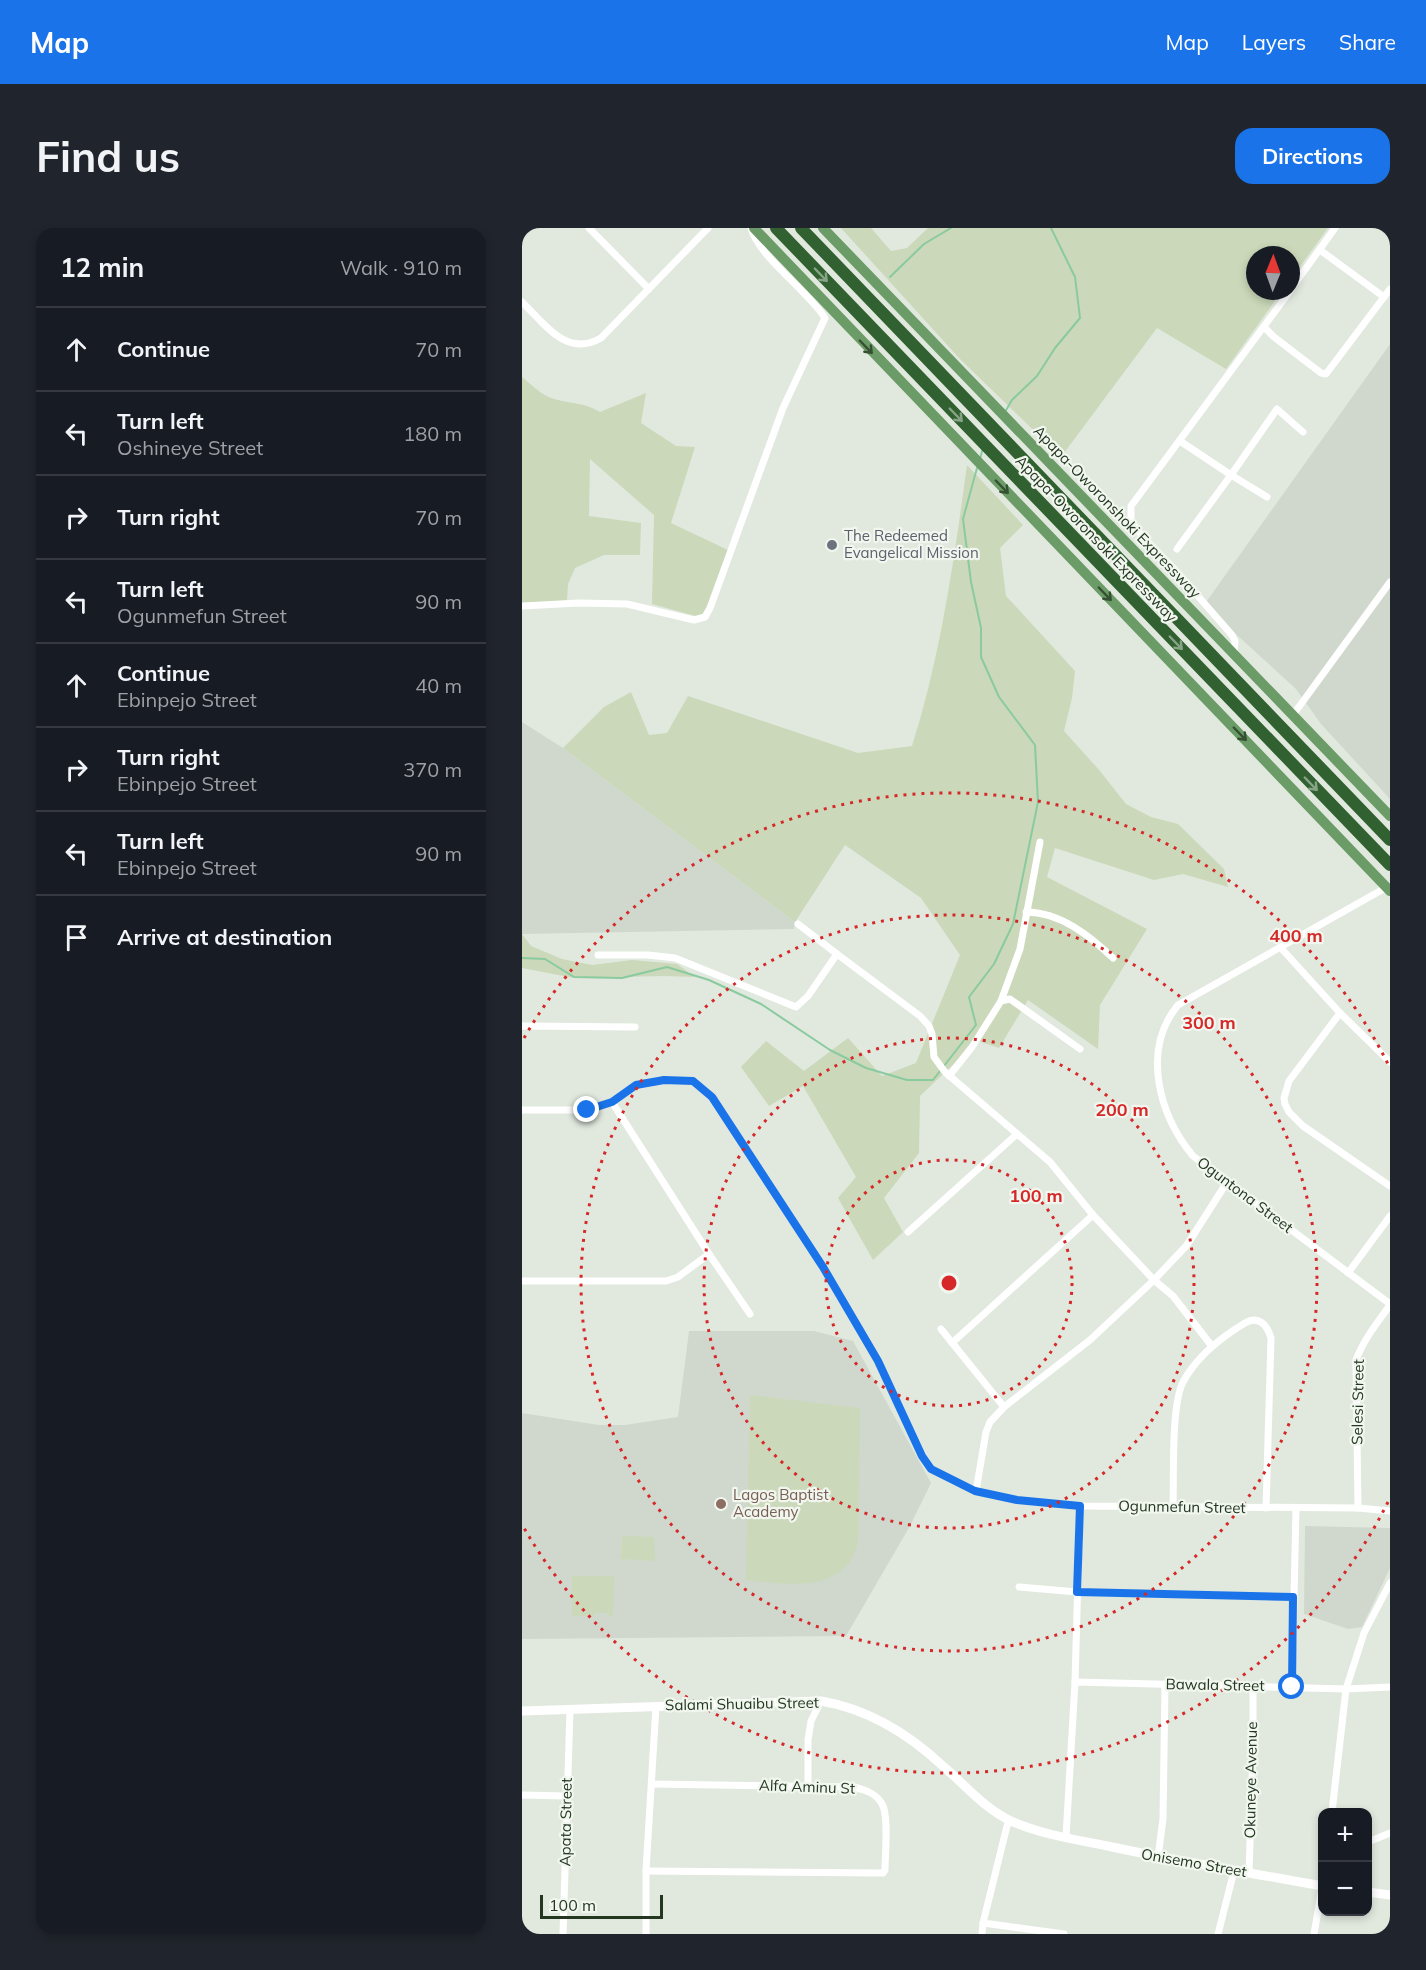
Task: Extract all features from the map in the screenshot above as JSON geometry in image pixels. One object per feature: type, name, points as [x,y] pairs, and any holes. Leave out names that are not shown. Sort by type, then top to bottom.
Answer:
[{"type":"highway","name":"Apapa-Oworonsoki Expressway","points":[[801,228],[1390,840]]},
{"type":"highway","name":"Apapa-Oworonsoki Expressway","points":[[778,230],[1390,865]]},
{"type":"main road","points":[[752,228],[1388,889]]},
{"type":"main road","name":"Apapa-Oworonshoki Expressway","points":[[823,228],[1390,816]]},
{"type":"street","points":[[589,228],[649,289]]},
{"type":"street","points":[[522,302],[558,337],[571,344],[592,343],[601,338],[708,228]]},
{"type":"street","points":[[522,606],[579,603],[627,604],[694,620],[705,617],[783,408],[825,318],[763,250],[752,234],[752,228]]},
{"type":"street","points":[[1300,276],[1335,228]]},
{"type":"street","points":[[1320,249],[1384,297]]},
{"type":"street","points":[[1264,327],[1321,373],[1326,374],[1390,289]]},
{"type":"street","points":[[1234,655],[1235,641],[1232,635],[1141,535],[1131,521],[1131,506],[1283,300]]},
{"type":"street","points":[[1177,549],[1277,409],[1303,432]]},
{"type":"street","points":[[1180,441],[1267,496]]},
{"type":"street","points":[[1293,715],[1390,582]]},
{"type":"street","points":[[947,1074],[972,1047],[1001,1001],[1020,949],[1040,842]]},
{"type":"street","name":"Oguntona Street","points":[[1388,889],[1178,1005],[1164,1026],[1159,1041],[1157,1063],[1164,1106],[1180,1141],[1193,1156],[1390,1304]]},
{"type":"street","points":[[1026,912],[1036,912],[1062,921],[1091,937],[1113,958]]},
{"type":"street","points":[[798,924],[920,1016],[933,1034],[934,1057],[947,1074],[1050,1162],[1093,1215],[1154,1280],[1173,1296],[1211,1345]]},
{"type":"street","points":[[1281,948],[1340,1013],[1390,1062]]},
{"type":"street","points":[[598,955],[648,955],[675,958],[796,1007],[808,996],[837,954]]},
{"type":"street","points":[[1001,1001],[1010,999],[1080,1049]]},
{"type":"street","points":[[1340,1013],[1289,1081],[1284,1098],[1285,1104],[1289,1112],[1303,1126],[1390,1186]]},
{"type":"street","points":[[522,1026],[635,1028]]},
{"type":"street","name":"Ogunmefun Street","points":[[522,1110],[587,1110],[612,1102],[636,1085],[664,1080],[693,1081],[712,1097],[823,1267],[878,1361],[931,1469],[975,1491],[1017,1500],[1080,1506],[1358,1508],[1390,1511]]},
{"type":"street","points":[[612,1102],[750,1314]]},
{"type":"street","points":[[908,1233],[1017,1134]]},
{"type":"street","points":[[975,1491],[990,1422],[1004,1407],[1090,1340],[1154,1280],[1187,1245],[1227,1182]]},
{"type":"street","points":[[952,1343],[1093,1215]]},
{"type":"street","points":[[1348,1273],[1390,1216]]},
{"type":"street","points":[[522,1281],[666,1281],[678,1277],[709,1254]]},
{"type":"street","name":"Selesi Street","points":[[1358,1508],[1356,1360],[1361,1346],[1390,1304]]},
{"type":"street","points":[[1173,1506],[1179,1393],[1184,1381],[1211,1345],[1250,1320],[1258,1320],[1264,1323],[1270,1338],[1266,1508]]},
{"type":"street","points":[[941,1329],[1004,1407]]},
{"type":"street","points":[[1066,1837],[1075,1682],[1080,1506]]},
{"type":"street","points":[[1292,1687],[1296,1508]]},
{"type":"street","points":[[1332,1808],[1346,1689],[1364,1633],[1390,1583]]},
{"type":"street","points":[[1019,1587],[1077,1592],[1293,1597]]},
{"type":"street","name":"Bawala Street","points":[[1075,1682],[1346,1689],[1390,1687]]},
{"type":"street","points":[[1158,1857],[1163,1820],[1165,1684]]},
{"type":"street","name":"Okuneye Avenue","points":[[1249,1873],[1253,1687]]},
{"type":"street","points":[[808,1786],[808,1740],[811,1721],[822,1701]]},
{"type":"street","name":"Salami Shuaibu Street","points":[[522,1711],[822,1701],[846,1706],[892,1727],[941,1764],[982,1801],[1010,1820],[1066,1837]]},
{"type":"street","points":[[646,1934],[646,1871],[656,1706]]},
{"type":"street","name":"Apata Street","points":[[563,1934],[570,1710]]},
{"type":"street","name":"Alfa Aminu St","points":[[646,1871],[883,1873],[885,1870],[886,1828],[883,1804],[872,1792],[854,1786],[652,1784]]},
{"type":"street","points":[[522,1795],[566,1796]]},
{"type":"street","points":[[982,1934],[1010,1820]]},
{"type":"street","points":[[1372,1840],[1390,1833]]},
{"type":"street","name":"Onisemo Street","points":[[1066,1837],[1158,1857],[1318,1886]]},
{"type":"street","points":[[1218,1934],[1234,1871]]},
{"type":"street","points":[[1372,1893],[1390,1895]]},
{"type":"street","points":[[1314,1934],[1318,1913]]},
{"type":"street","points":[[983,1923],[1064,1934]]},
{"type":"shaded area","points":[[1390,344],[1390,799],[1321,724],[1296,689],[1204,605]]},
{"type":"shaded area","points":[[522,722],[563,748],[795,922],[794,929],[522,934]]},
{"type":"shaded area","name":"Lagos Baptist Academy","points":[[689,1331],[814,1331],[853,1341],[931,1483],[910,1526],[846,1636],[522,1639],[522,1413],[599,1425],[625,1425],[678,1417]]},
{"type":"shaded area","points":[[1305,1526],[1390,1528],[1390,1568],[1362,1627],[1348,1629],[1304,1614]]},
{"type":"green space","points":[[841,228],[871,228],[891,251],[907,248],[928,228],[1328,228],[1300,267],[1300,246],[1246,246],[1246,300],[1276,300],[1226,369],[1157,328],[1061,457],[960,359]]},
{"type":"green space","points":[[522,377],[549,397],[583,405],[600,412],[646,393],[641,423],[676,446],[695,447],[671,523],[730,551],[703,618],[652,604],[654,515],[590,459],[589,516],[641,523],[640,555],[604,555],[575,568],[568,584],[567,601],[522,603]]},
{"type":"green space","points":[[967,465],[1023,525],[1000,548],[1006,596],[1075,671],[1072,698],[1064,731],[1126,804],[1151,817],[1178,824],[1224,869],[1228,887],[1183,874],[1154,880],[1055,848],[1047,877],[1147,929],[1100,1005],[1098,1049],[1028,1000],[999,1048],[978,1041],[920,1096],[919,1153],[884,1198],[903,1232],[873,1260],[838,1198],[856,1177],[803,1086],[769,1106],[741,1067],[766,1041],[804,1071],[848,1038],[882,1076],[916,1063],[960,955],[921,898],[845,845],[795,922],[563,748],[604,707],[631,692],[649,735],[667,733],[688,696],[858,753],[912,746],[939,642],[952,572]]},
{"type":"green space","points":[[522,934],[531,946],[562,959],[592,965],[632,960],[677,964],[695,977],[574,978],[522,968]]},
{"type":"green space","points":[[750,1395],[860,1408],[858,1543],[848,1564],[827,1579],[800,1584],[746,1580]]},
{"type":"green space","points":[[623,1536],[654,1537],[655,1561],[620,1559]]},
{"type":"green space","points":[[572,1576],[614,1576],[613,1616],[609,1616],[609,1613],[594,1613],[594,1616],[572,1616]]},
{"type":"waterway","points":[[890,277],[924,244],[951,228]]},
{"type":"waterway","points":[[1005,412],[1012,400],[1037,376],[1055,348],[1080,318],[1075,277],[1051,228]]},
{"type":"waterway","points":[[980,459],[983,448]]},
{"type":"waterway","points":[[522,958],[545,959],[574,977],[622,978],[667,967],[709,980],[761,1004],[830,1050],[866,1068],[907,1080],[933,1080],[976,1025],[969,997],[994,964],[1013,924],[1038,802],[1035,745],[999,697],[981,657],[981,628],[971,582],[963,519],[977,468]]},
{"type":"place","name":"The Redeemed Evangelical Mission","points":[[832,545]]},
{"type":"place","name":"Lagos Baptist Academy","points":[[721,1504]]},
{"type":"route","points":[[587,1110],[600,1108],[612,1102],[636,1085],[664,1080],[693,1081],[712,1097],[823,1267],[878,1361],[922,1456],[931,1469],[975,1491],[1017,1500],[1080,1506],[1077,1592],[1293,1597],[1292,1687]]}]
